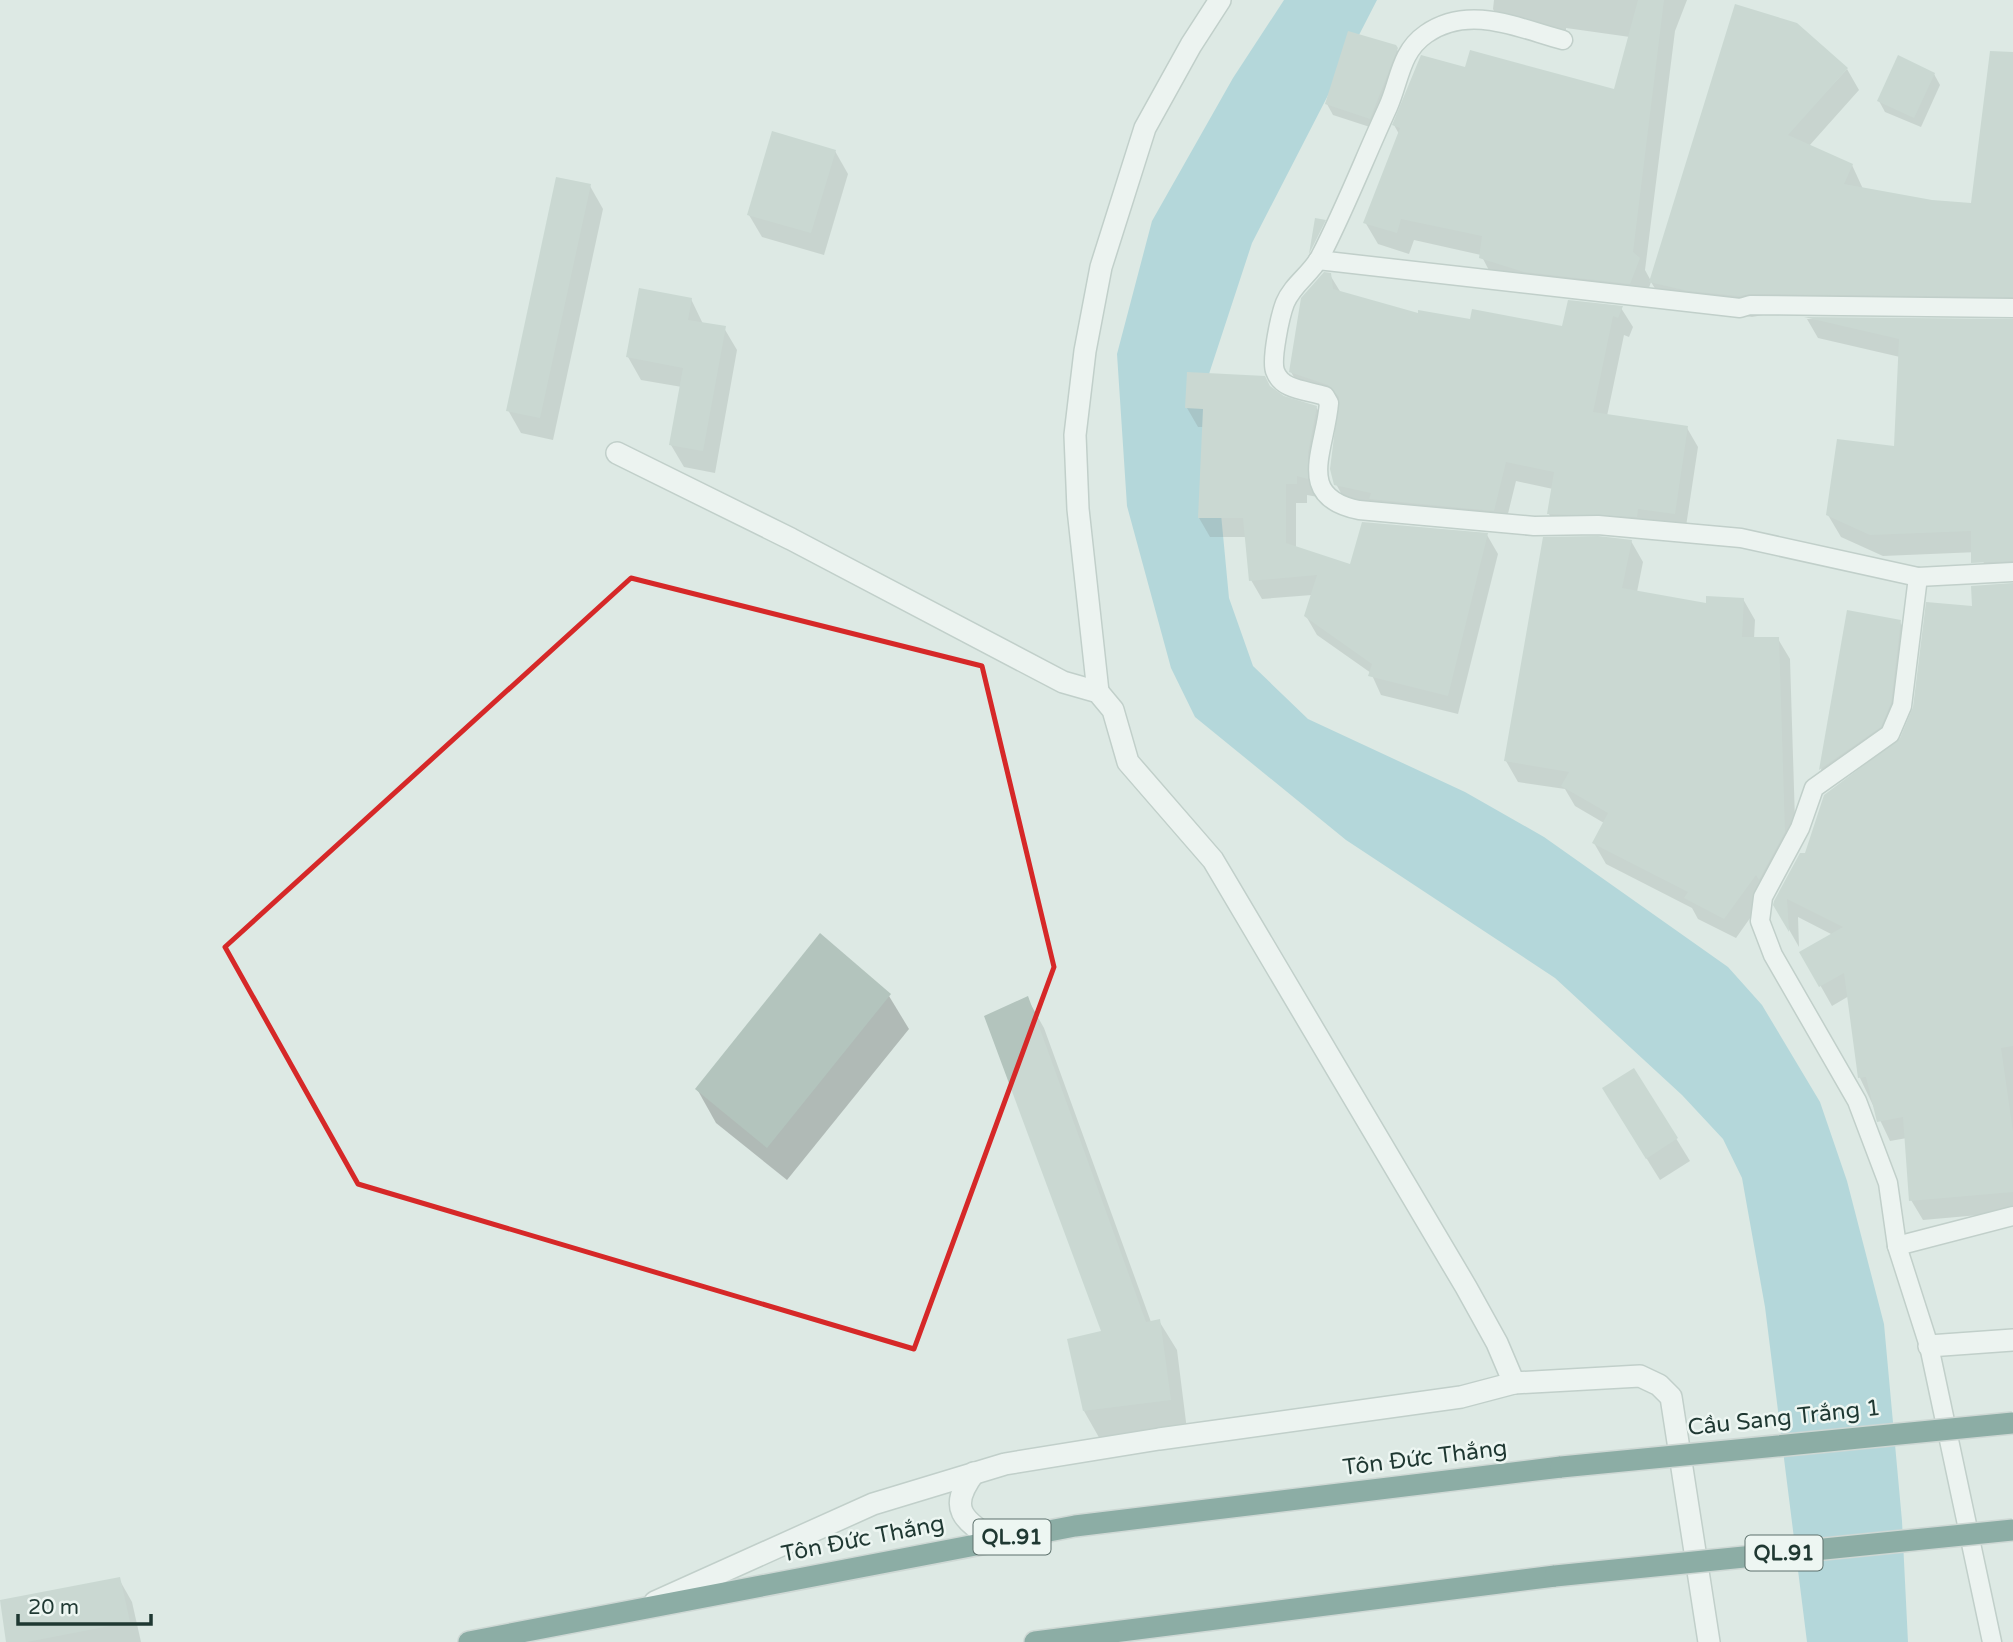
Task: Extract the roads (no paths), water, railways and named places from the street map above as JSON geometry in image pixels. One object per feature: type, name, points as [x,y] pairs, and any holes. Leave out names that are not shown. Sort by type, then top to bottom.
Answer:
[{"type":"highway","name":"Cầu Sang Trắng 1","points":[[1561,1467],[2013,1423]]},
{"type":"highway","name":"Tôn Đức Thắng","points":[[469,1642],[1075,1526],[1561,1467]]},
{"type":"highway","name":"QL.91","points":[[1035,1642],[1555,1576],[2013,1530]]},
{"type":"street","points":[[1220,0],[1191,45],[1145,128],[1101,267],[1085,351],[1075,435],[1078,509],[1098,692],[1113,710],[1128,762],[1213,860],[1466,1287],[1497,1343],[1514,1383]]},
{"type":"street","points":[[617,453],[791,539],[1063,682],[1098,692]]},
{"type":"street","points":[[1929,1346],[2013,1340]]},
{"type":"street","points":[[643,1607],[873,1504],[1005,1465],[1159,1439],[1461,1397],[1514,1383],[1640,1376],[1659,1385],[1671,1397],[1709,1642]]},
{"type":"street","points":[[974,1473],[962,1489],[959,1506],[967,1522],[996,1541]]},
{"type":"lane","points":[[1563,40],[1475,16],[1453,21],[1426,33],[1407,52],[1390,102],[1318,260],[1291,288],[1283,307],[1274,367],[1285,384],[1325,396],[1329,403],[1318,472],[1319,487],[1338,506],[1534,526],[1598,526],[1741,538],[1918,577],[2013,572]]},
{"type":"lane","points":[[1318,260],[1741,308],[1750,305],[2013,308]]},
{"type":"lane","points":[[1918,577],[1902,706],[1890,734],[1814,788],[1800,828],[1763,897],[1760,921],[1773,955],[1857,1101],[1888,1182],[1897,1245],[1929,1346],[1992,1642]]},
{"type":"lane","points":[[1897,1245],[2013,1216]]},
{"type":"water","points":[[1284,0],[1377,0],[1252,243],[1208,377],[1229,598],[1253,666],[1308,719],[1465,792],[1544,837],[1728,967],[1762,1005],[1820,1102],[1847,1181],[1884,1324],[1902,1521],[1908,1642],[1807,1642],[1765,1307],[1742,1178],[1723,1139],[1682,1095],[1555,978],[1346,840],[1195,717],[1171,668],[1127,506],[1117,354],[1152,221],[1233,78]]}]
